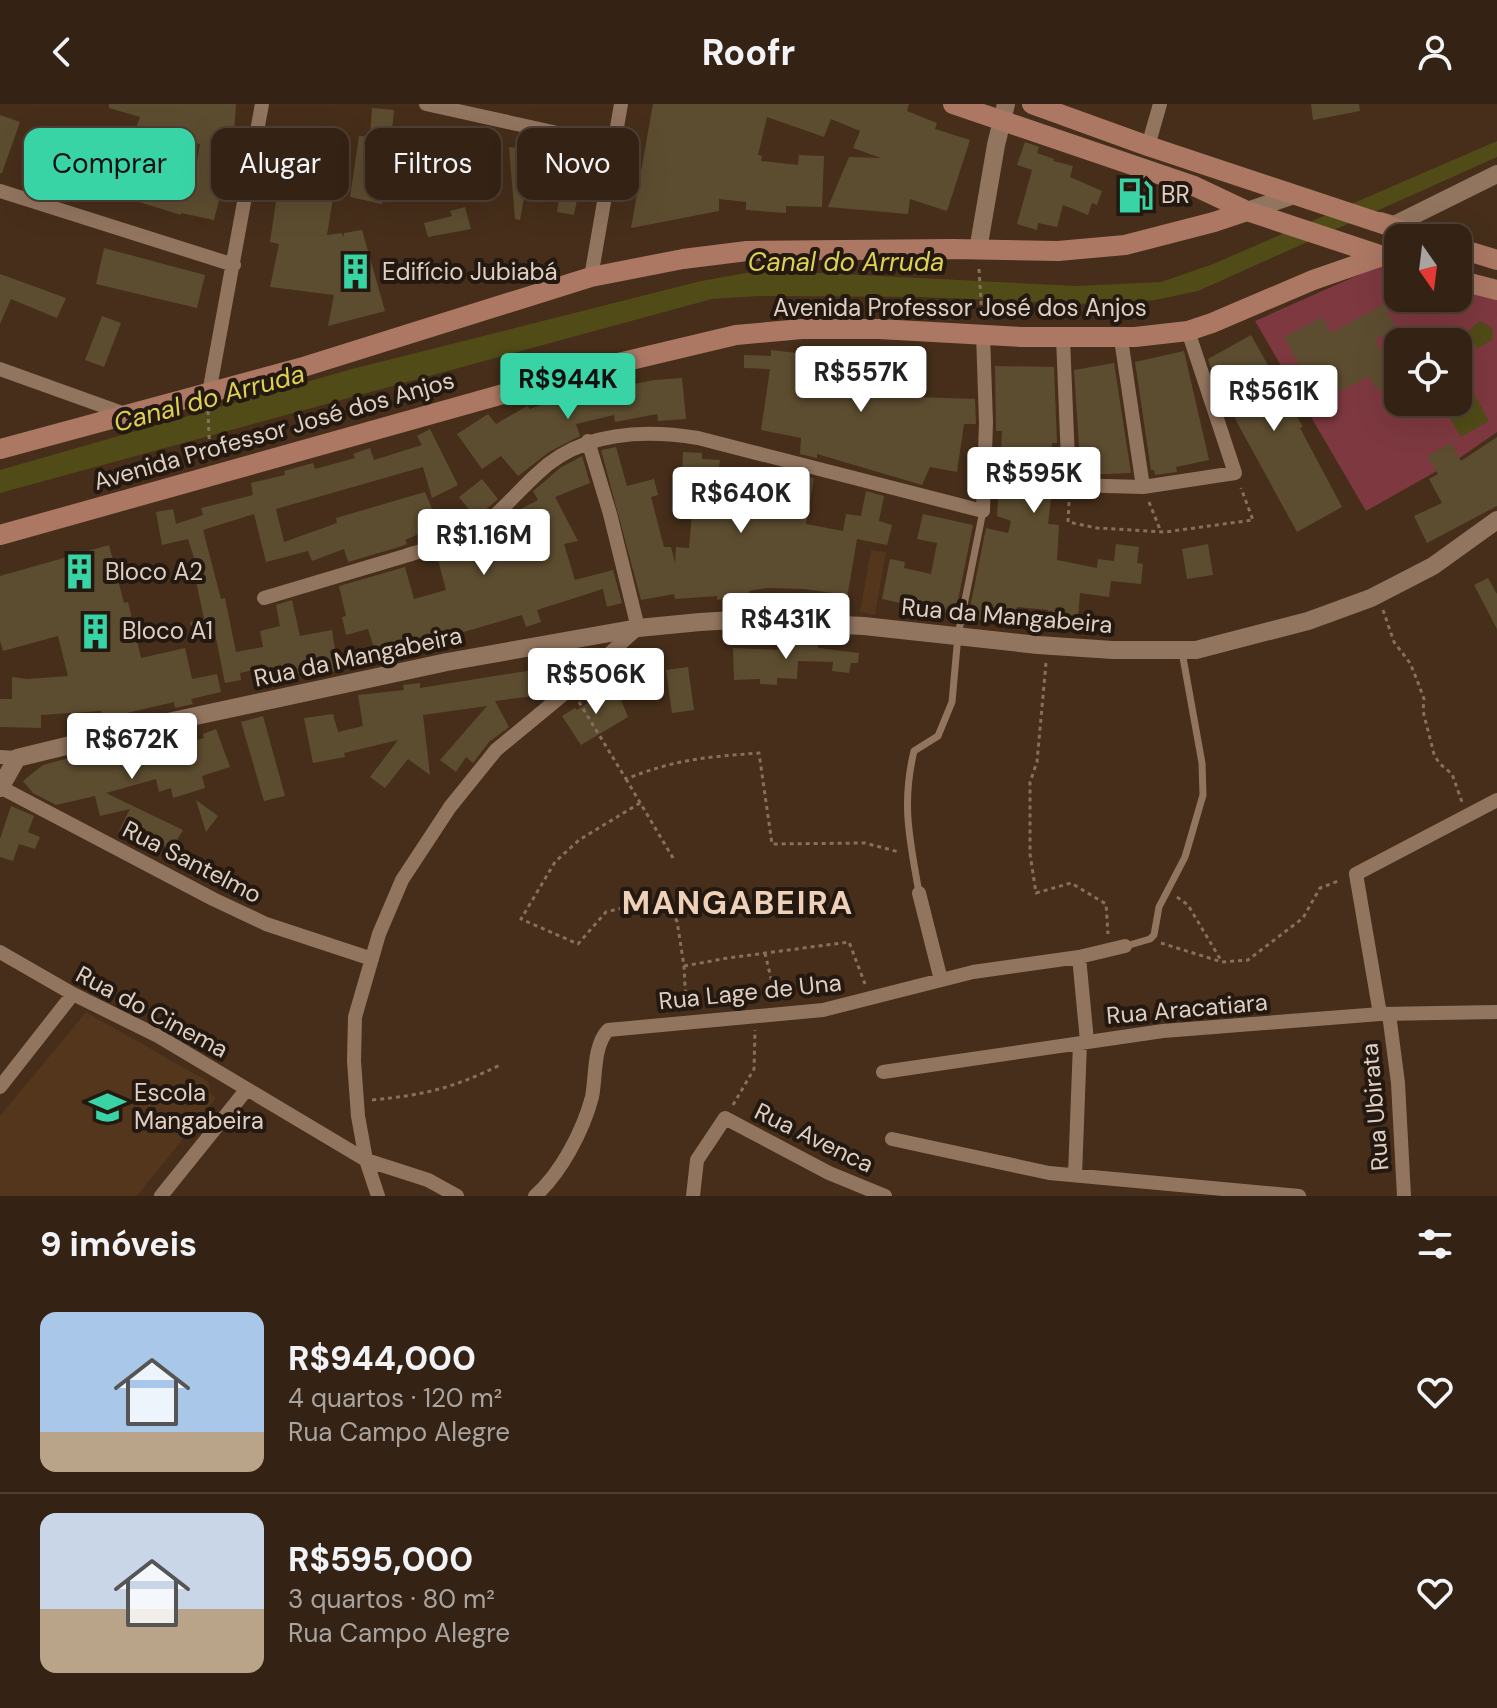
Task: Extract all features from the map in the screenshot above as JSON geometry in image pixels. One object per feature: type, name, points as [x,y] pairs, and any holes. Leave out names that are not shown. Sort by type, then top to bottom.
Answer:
[{"type":"main road","points":[[953,104],[1004,113],[1194,186],[1244,212],[1323,240],[1329,258],[1313,280]]},
{"type":"main road","points":[[1032,104],[1148,146],[1385,224]]},
{"type":"main road","points":[[1185,230],[1200,216],[1194,186]]},
{"type":"main road","points":[[0,449],[128,415],[209,399],[591,277],[683,259],[747,251],[1058,251],[1125,245],[1244,212],[1384,256]]},
{"type":"main road","points":[[1472,252],[1497,260]]},
{"type":"main road","name":"Avenida Professor José dos Anjos","points":[[0,535],[578,373],[736,335],[802,329],[879,329],[1121,339],[1188,331],[1246,310],[1313,280],[1384,260]]},
{"type":"main road","points":[[1472,284],[1497,290]]},
{"type":"street","points":[[209,399],[262,104]]},
{"type":"street","points":[[426,104],[535,128]]},
{"type":"street","points":[[616,128],[621,104]]},
{"type":"street","points":[[1148,146],[1160,104]]},
{"type":"street","points":[[978,250],[1004,113]]},
{"type":"street","points":[[1385,224],[1425,210],[1497,174]]},
{"type":"street","points":[[0,191],[234,265]]},
{"type":"street","points":[[1244,212],[1294,195]]},
{"type":"street","points":[[591,277],[603,200]]},
{"type":"street","points":[[1423,224],[1425,210]]},
{"type":"street","points":[[1063,338],[1069,485],[1143,487],[1235,473],[1188,331]]},
{"type":"street","points":[[264,598],[468,535],[503,508],[540,470],[566,452],[588,441],[649,433],[698,438],[983,511],[986,423],[983,334]]},
{"type":"street","points":[[1121,339],[1143,487]]},
{"type":"street","points":[[0,369],[128,415]]},
{"type":"street","points":[[378,1196],[366,1160],[357,1102],[355,1017],[372,959],[402,880],[458,797],[496,750],[638,628],[588,441]]},
{"type":"street","name":"Rua da Mangabeira","points":[[8,757],[447,662],[638,628],[734,620],[864,626],[1047,646],[1196,650],[1308,621],[1376,596],[1433,566],[1497,520]]},
{"type":"street","points":[[0,787],[8,757]]},
{"type":"street","name":"Rua Santelmo","points":[[0,787],[266,924],[372,959]]},
{"type":"street","points":[[1356,874],[1497,800]]},
{"type":"street","name":"Rua Ubirata","points":[[1356,874],[1398,1083],[1404,1196]]},
{"type":"street","points":[[919,893],[941,980]]},
{"type":"street","name":"Rua Lage de Una","points":[[535,1196],[546,1186],[581,1127],[592,1095],[600,1041],[604,1033],[617,1027],[780,1016],[854,1004],[973,972],[1079,957],[1125,946]]},
{"type":"street","name":"Rua do Cinema","points":[[0,952],[73,994],[158,1036],[366,1160]]},
{"type":"street","points":[[1075,1175],[1084,1042],[1079,957]]},
{"type":"street","points":[[0,1087],[73,994]]},
{"type":"street","name":"Rua Aracatiara","points":[[883,1072],[1163,1031],[1384,1014],[1497,1012]]},
{"type":"street","points":[[161,1196],[247,1089]]},
{"type":"street","points":[[693,1196],[697,1160],[725,1118]]},
{"type":"street","name":"Rua Avenca","points":[[725,1118],[829,1173],[885,1196]]},
{"type":"street","points":[[892,1139],[1049,1173],[1299,1196]]},
{"type":"street","points":[[366,1160],[428,1180],[457,1196]]},
{"type":"lane","points":[[919,893],[908,834],[907,781],[914,751],[938,736],[952,702],[958,635],[983,511]]},
{"type":"lane","points":[[1125,946],[1154,935],[1159,907],[1185,857],[1203,795],[1202,763],[1182,652]]},
{"type":"path","points":[[978,250],[983,334]]},
{"type":"path","points":[[209,399],[209,442]]},
{"type":"path","points":[[1069,485],[1068,522],[1097,528],[1161,532],[1253,520],[1235,473]]},
{"type":"path","points":[[1143,487],[1161,532]]},
{"type":"path","points":[[1376,596],[1394,642],[1410,663],[1424,699],[1423,711],[1434,754],[1452,774],[1466,815]]},
{"type":"path","points":[[1047,646],[1037,762],[1030,782],[1030,854],[1036,893],[1071,883],[1106,904],[1108,950]]},
{"type":"path","points":[[571,688],[673,858]]},
{"type":"path","points":[[626,779],[664,764],[699,757],[759,753],[772,844],[865,843],[913,855]]},
{"type":"path","points":[[640,803],[579,840],[555,862],[521,919],[578,944],[606,912],[643,903],[664,905],[677,921],[684,966],[687,1023]]},
{"type":"path","points":[[1150,939],[1222,962],[1248,960],[1303,918],[1320,888],[1356,874]]},
{"type":"path","points":[[1167,892],[1188,905],[1222,962]]},
{"type":"path","points":[[684,966],[849,942],[866,987]]},
{"type":"path","points":[[765,953],[780,1016]]},
{"type":"path","points":[[725,1118],[754,1069],[755,1018]]},
{"type":"path","points":[[357,1102],[422,1095],[464,1082],[500,1065]]},
{"type":"shaded area","points":[[1497,141],[1497,157],[1198,291],[1112,305],[920,297],[759,296],[712,299],[0,493],[0,470],[352,369],[701,281],[763,270],[1076,286],[1161,282],[1213,264]]},
{"type":"shaded area","points":[[1383,264],[1384,312],[1472,312],[1472,292],[1497,300],[1497,432],[1458,459],[1366,511],[1255,321]]},
{"type":"shaded area","points":[[1480,321],[1493,329],[1492,340],[1477,349],[1472,328]]},
{"type":"shaded area","points":[[1472,390],[1489,421],[1461,437],[1448,416],[1472,416]]},
{"type":"shaded area","points":[[871,550],[886,552],[875,615],[860,612]]},
{"type":"shaded area","name":"Escola Mangabeira","points":[[86,1012],[209,1082],[210,1093],[216,1098],[137,1196],[0,1196],[0,1116]]},
{"type":"building","points":[[109,104],[236,104],[234,128],[211,128],[211,200],[219,200],[214,220],[181,215],[139,202],[195,200],[200,144],[195,143],[195,128],[136,128],[140,117],[109,108]]},
{"type":"building","points":[[653,104],[909,104],[907,111],[937,123],[935,129],[970,140],[947,211],[910,199],[908,214],[828,207],[849,157],[881,158],[853,148],[860,131],[831,119],[824,137],[767,117],[758,155],[762,156],[761,161],[798,165],[799,155],[824,156],[822,207],[786,206],[786,213],[746,210],[746,202],[719,199],[719,211],[631,228],[636,200],[639,200],[639,183]]},
{"type":"building","points":[[1311,104],[1359,104],[1360,111],[1313,120]]},
{"type":"building","points":[[372,108],[394,110],[392,128],[371,128]]},
{"type":"building","points":[[0,115],[20,122],[2,173],[0,173]]},
{"type":"building","points":[[359,136],[365,137],[365,200],[382,200],[382,204],[350,197]]},
{"type":"building","points":[[1025,142],[1039,147],[1037,153],[1053,161],[1073,166],[1070,177],[1102,191],[1097,205],[1092,203],[1088,215],[1063,205],[1057,227],[1038,223],[1037,230],[1017,224],[1032,170],[1017,165]]},
{"type":"building","points":[[509,147],[517,148],[517,200],[524,200],[520,220],[515,219]]},
{"type":"building","points":[[276,200],[333,200],[327,235],[342,233],[343,238],[344,233],[362,230],[385,311],[328,326],[334,295],[270,287],[279,244],[270,242]]},
{"type":"building","points":[[559,200],[577,200],[574,215],[557,212]]},
{"type":"building","points":[[465,207],[471,229],[428,237],[424,223],[452,216],[450,211]]},
{"type":"building","points":[[104,248],[205,275],[197,308],[96,284]]},
{"type":"building","points":[[0,274],[66,298],[57,318],[11,299],[0,324]]},
{"type":"building","points":[[1384,304],[1384,312],[1388,312],[1396,328],[1384,328],[1384,334],[1375,339],[1384,357],[1384,386],[1377,390],[1369,376],[1319,402],[1284,337],[1322,317],[1331,333]]},
{"type":"building","points":[[102,316],[121,323],[104,367],[85,360]]},
{"type":"building","points":[[1251,335],[1303,427],[1300,428],[1342,507],[1297,532],[1216,384],[1208,359]]},
{"type":"building","points":[[771,350],[848,359],[849,350],[893,354],[889,396],[975,399],[976,424],[964,424],[957,472],[930,467],[922,485],[817,454],[817,458],[800,454],[801,438],[761,430],[770,369],[744,368],[744,355],[771,356]]},
{"type":"building","points":[[1184,351],[1209,460],[1176,467],[1177,472],[1155,475],[1151,470],[1135,362]]},
{"type":"building","points":[[1114,363],[1131,473],[1081,475],[1074,370]]},
{"type":"building","points":[[995,366],[1054,367],[1057,443],[1052,443],[1053,481],[1048,524],[1059,525],[1057,560],[1097,568],[1098,559],[1114,561],[1116,544],[1139,547],[1137,563],[1143,564],[1141,584],[1111,581],[1109,597],[1080,593],[1078,618],[1047,619],[1048,610],[1017,607],[1013,626],[968,618],[986,528],[1008,533],[1011,521],[997,516],[1002,431],[996,431]]},
{"type":"building","points":[[682,378],[686,419],[658,421],[657,414],[615,422],[614,415],[576,424],[580,436],[549,452],[518,476],[501,456],[482,469],[457,434],[488,414],[496,424],[527,406],[530,409],[565,396]]},
{"type":"building","points":[[430,429],[458,485],[432,498],[423,467],[276,509],[284,542],[337,523],[336,518],[425,492],[439,525],[405,540],[407,544],[348,562],[344,549],[312,561],[308,551],[266,562],[254,514],[203,530],[221,599],[225,598],[236,652],[263,647],[260,631],[280,626],[276,605],[292,600],[300,636],[332,630],[338,671],[303,676],[302,673],[270,680],[268,667],[240,673],[241,680],[225,683],[215,633],[194,638],[190,622],[204,619],[196,581],[191,582],[187,566],[196,564],[188,539],[162,545],[156,512],[173,509],[176,524],[203,515],[201,508],[253,495],[251,483],[285,475],[284,471],[313,463],[315,469],[355,458],[353,454],[370,448],[374,460],[422,445],[417,436]]},
{"type":"building","points":[[1497,437],[1497,506],[1427,543],[1414,516],[1442,503],[1429,479],[1438,474],[1427,456],[1451,443],[1461,461]]},
{"type":"building","points":[[616,447],[627,486],[654,479],[658,495],[651,497],[664,547],[671,547],[675,563],[676,547],[689,548],[692,513],[702,514],[705,478],[682,477],[683,452],[702,453],[702,459],[720,460],[718,476],[747,479],[748,468],[814,478],[806,524],[843,531],[846,514],[861,516],[866,491],[884,496],[879,521],[892,525],[887,545],[857,539],[847,598],[803,589],[767,588],[749,591],[749,595],[717,600],[717,596],[675,599],[674,594],[641,600],[601,450]]},
{"type":"building","points":[[582,456],[590,483],[555,497],[578,541],[564,544],[575,580],[613,570],[622,603],[607,607],[603,589],[537,610],[541,622],[526,627],[522,615],[443,638],[442,633],[375,651],[368,629],[346,635],[342,617],[346,616],[339,586],[405,567],[414,599],[446,590],[438,560],[473,551],[472,545],[490,536],[488,534],[511,514],[538,500],[533,491],[560,468]]},
{"type":"building","points":[[482,479],[498,499],[476,518],[459,497]]},
{"type":"building","points":[[923,514],[973,525],[955,615],[882,599],[890,559],[905,562],[904,568],[931,574],[937,543],[917,539]]},
{"type":"building","points":[[1208,544],[1213,575],[1187,579],[1182,549]]},
{"type":"building","points":[[109,545],[124,603],[128,602],[141,658],[185,648],[192,679],[217,674],[221,692],[191,699],[193,704],[175,708],[174,702],[127,713],[128,719],[103,725],[101,711],[41,715],[41,728],[0,727],[0,699],[12,699],[12,677],[68,676],[58,636],[3,651],[0,641],[0,576]]},
{"type":"building","points":[[1488,578],[1497,594],[1497,629],[1474,585]]},
{"type":"building","points":[[781,640],[859,653],[858,663],[851,663],[849,673],[832,671],[833,662],[798,661],[797,679],[777,678],[777,685],[760,684],[760,679],[734,680],[733,648],[780,650]]},
{"type":"building","points":[[551,667],[553,690],[548,694],[495,701],[509,727],[489,742],[473,763],[466,757],[456,772],[440,760],[487,706],[423,715],[430,775],[408,759],[385,788],[370,777],[398,740],[344,753],[345,757],[313,763],[304,718],[333,714],[338,732],[363,726],[358,695],[404,690],[403,685],[420,683],[420,688]]},
{"type":"building","points":[[688,667],[694,710],[672,713],[666,670]]},
{"type":"building","points":[[616,687],[628,717],[581,745],[562,716]]},
{"type":"building","points":[[263,716],[285,796],[264,801],[241,722]]},
{"type":"building","points":[[216,729],[230,767],[202,776],[205,788],[173,798],[171,788],[159,792],[156,779],[106,793],[183,830],[171,850],[137,829],[133,838],[119,831],[130,809],[100,816],[95,796],[56,805],[33,793],[23,781],[43,765],[114,747],[118,761],[204,738],[203,734]]},
{"type":"building","points":[[196,800],[218,816],[206,832]]},
{"type":"building","points":[[11,806],[34,816],[28,832],[40,837],[35,849],[19,844],[13,861],[0,857],[0,839]]},
{"type":"place","name":"BR","points":[[1135,195]]},
{"type":"place","name":"Edifício Jubiabá","points":[[356,272]]},
{"type":"place","name":"Bloco A2","points":[[79,572]]},
{"type":"place","name":"Bloco A1","points":[[96,631]]},
{"type":"place","name":"Escola Mangabeira","points":[[108,1107]]},
{"type":"district","name":"MANGABEIRA","points":[[738,903]]},
{"type":"water label","name":"Canal do Arruda","points":[[846,262]]},
{"type":"water label","name":"Canal do Arruda","points":[[209,398]]}]
